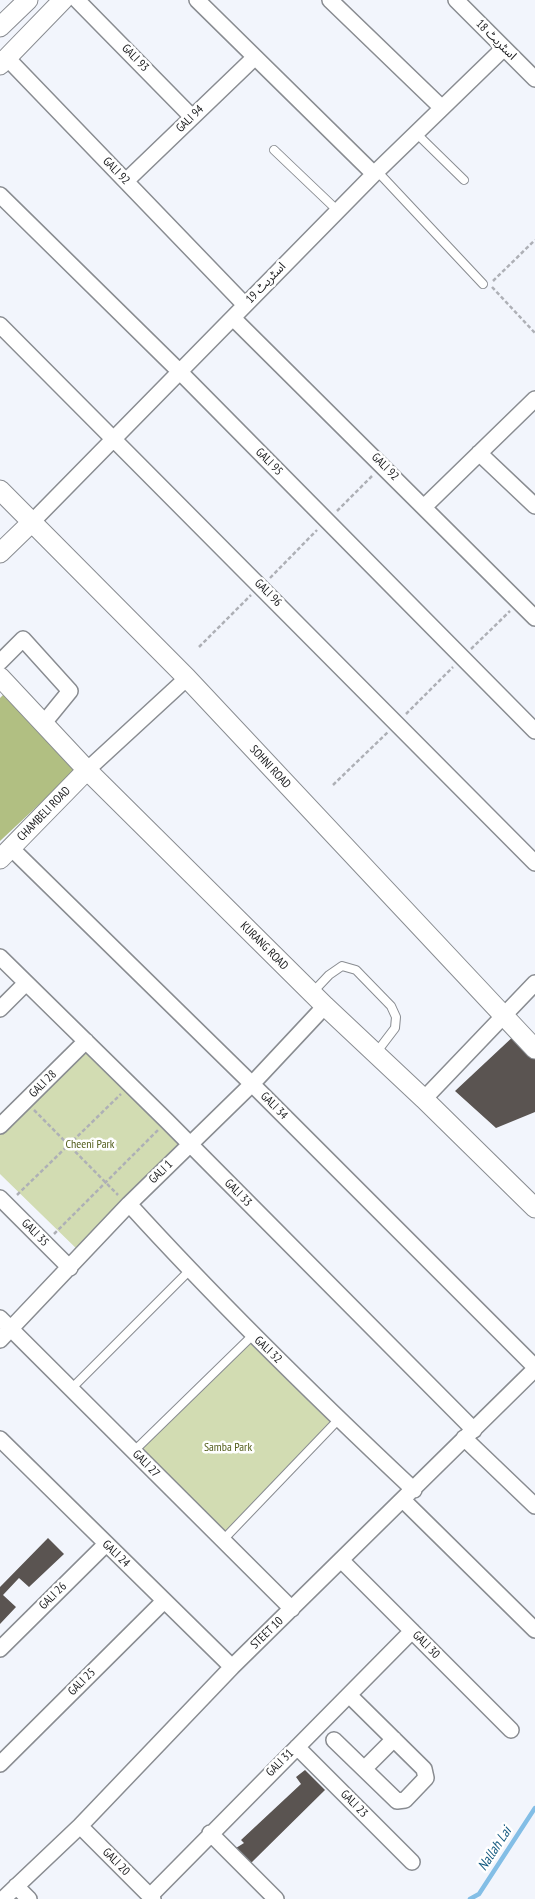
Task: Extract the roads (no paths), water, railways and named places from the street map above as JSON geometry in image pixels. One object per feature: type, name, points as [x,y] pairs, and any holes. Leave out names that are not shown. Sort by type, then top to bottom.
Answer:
[{"type":"street","points":[[0,27],[28,0]]},
{"type":"street","points":[[4,62],[63,0]]},
{"type":"street","name":"GALI 93","points":[[77,0],[192,117]]},
{"type":"street","points":[[197,0],[254,58],[376,172]]},
{"type":"street","points":[[330,0],[442,108]]},
{"type":"street","name":"اسٹریٹ 18","points":[[456,0],[535,79]]},
{"type":"street","name":"اسٹریٹ 19","points":[[32,522],[376,172],[504,48]]},
{"type":"street","name":"GALI 94","points":[[126,182],[254,58]]},
{"type":"street","name":"GALI 92","points":[[4,62],[126,182],[245,305]]},
{"type":"street","name":"GALI 95","points":[[0,195],[180,372],[535,731]]},
{"type":"street","name":"GALI 92","points":[[233,318],[425,506],[535,618]]},
{"type":"street","name":"GALI 96","points":[[0,325],[535,863]]},
{"type":"street","points":[[425,506],[535,399]]},
{"type":"street","points":[[479,453],[535,506]]},
{"type":"street","name":"SOHNI ROAD","points":[[0,490],[187,678],[535,1049]]},
{"type":"street","points":[[0,552],[32,522]]},
{"type":"street","points":[[0,662],[23,639],[70,690],[43,724]]},
{"type":"street","points":[[88,770],[187,678]]},
{"type":"street","name":"KURANG ROAD","points":[[2,682],[318,1000],[424,1099],[535,1208]]},
{"type":"street","name":"CHAMBELI ROAD","points":[[6,853],[88,770]]},
{"type":"street","name":"GALI 34","points":[[6,853],[252,1084],[534,1372]]},
{"type":"street","name":"GALI 33","points":[[0,957],[168,1120],[469,1434],[535,1506]]},
{"type":"street","points":[[0,1009],[26,983]]},
{"type":"street","points":[[424,1099],[535,983]]},
{"type":"street","name":"GALI 1","points":[[0,1340],[129,1204],[252,1084],[318,1000]]},
{"type":"street","name":"GALI 28","points":[[0,1126],[86,1041]]},
{"type":"street","name":"GALI 35","points":[[4,1202],[70,1268]]},
{"type":"street","name":"GALI 32","points":[[129,1204],[189,1271],[339,1419],[535,1630]]},
{"type":"street","name":"GALI 27","points":[[0,1318],[70,1390],[134,1451],[292,1609]]},
{"type":"street","name":"STEET 10","points":[[3,1899],[80,1826],[232,1667],[534,1372]]},
{"type":"street","name":"GALI 24","points":[[0,1439],[232,1667]]},
{"type":"street","name":"GALI 26","points":[[0,1649],[106,1544]]},
{"type":"street","name":"GALI 30","points":[[342,1561],[512,1730]]},
{"type":"street","name":"GALI 25","points":[[0,1764],[164,1601]]},
{"type":"street","name":"GALI 31","points":[[151,1898],[210,1833],[412,1631]]},
{"type":"street","points":[[334,1740],[397,1801],[405,1800],[426,1778],[427,1773],[424,1769],[349,1695]]},
{"type":"street","points":[[364,1769],[394,1739]]},
{"type":"street","name":"GALI 23","points":[[297,1747],[412,1862]]},
{"type":"street","name":"GALI 20","points":[[80,1826],[151,1898]]},
{"type":"street","points":[[210,1833],[276,1899]]},
{"type":"street","points":[[16,1886],[29,1899]]},
{"type":"lane","points":[[417,134],[464,180]]},
{"type":"lane","points":[[274,150],[338,211]]},
{"type":"lane","points":[[376,172],[483,284]]},
{"type":"lane","points":[[318,1000],[329,974],[342,966],[356,970],[391,1006],[396,1017],[395,1028],[375,1054]]},
{"type":"lane","points":[[70,1390],[189,1271]]},
{"type":"lane","points":[[134,1451],[253,1335]]},
{"type":"lane","points":[[222,1541],[339,1419]]},
{"type":"waterway","name":"Nallah Lai","points":[[470,1899],[479,1894],[535,1808]]},
{"type":"park label","name":"Cheeni Park","points":[[90,1145]]},
{"type":"park label","name":"Samba Park","points":[[228,1448]]}]
